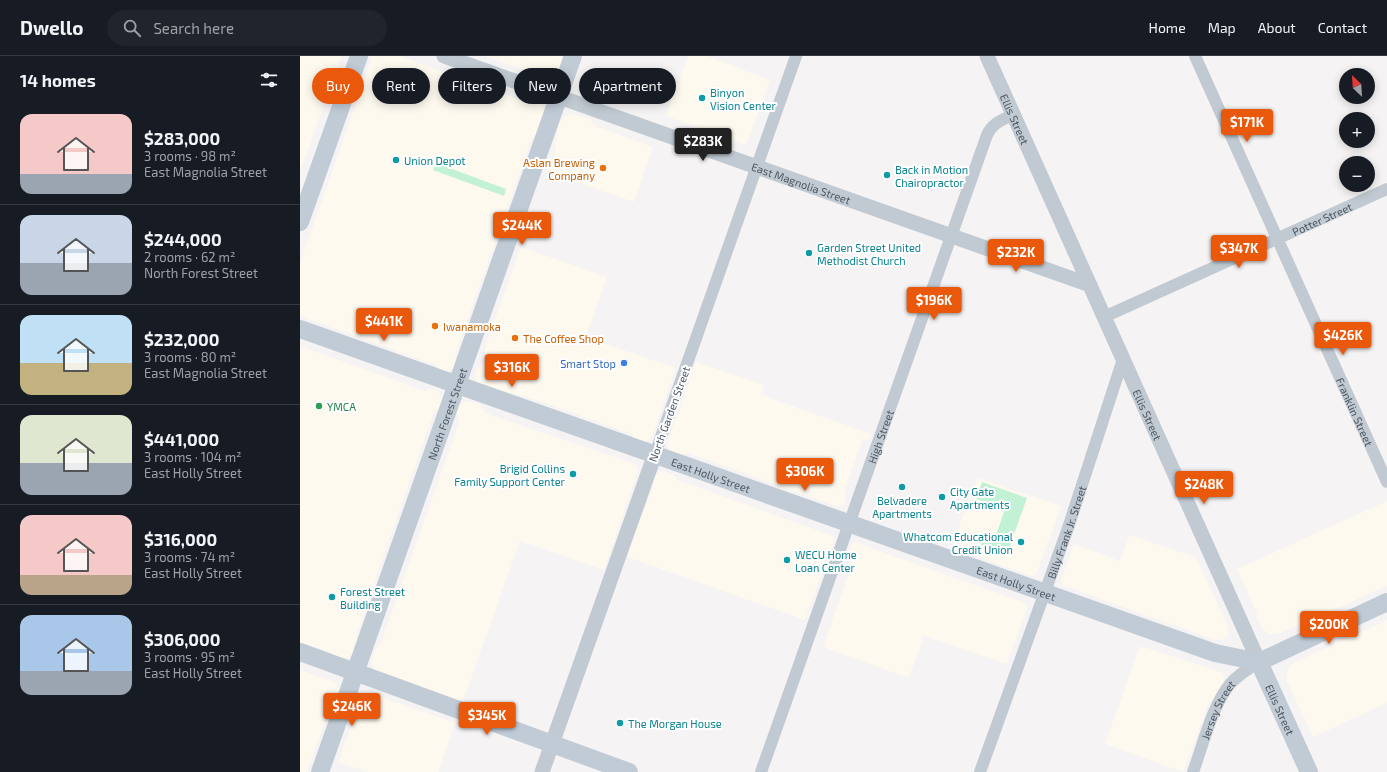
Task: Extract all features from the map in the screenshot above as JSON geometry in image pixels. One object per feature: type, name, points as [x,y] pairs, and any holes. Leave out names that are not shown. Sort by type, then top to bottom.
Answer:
[{"type":"main road","points":[[300,222],[359,56]]},
{"type":"main road","name":"North Forest Street","points":[[569,68],[573,56]]},
{"type":"main road","name":"North Forest Street","points":[[320,772],[557,104]]},
{"type":"main road","name":"East Holly Street","points":[[300,329],[1215,653],[1259,662]]},
{"type":"main road","points":[[1259,662],[1387,602]]},
{"type":"main road","points":[[300,652],[629,772]]},
{"type":"main road","name":"Ellis Street","points":[[1259,662],[1309,772]]},
{"type":"street","name":"East Magnolia Street","points":[[444,56],[514,81]]},
{"type":"street","name":"North Garden Street","points":[[542,772],[796,56]]},
{"type":"street","name":"Ellis Street","points":[[988,56],[1259,662]]},
{"type":"street","name":"Franklin Street","points":[[1195,56],[1387,482]]},
{"type":"street","name":"East Magnolia Street","points":[[571,101],[1090,285]]},
{"type":"street","name":"High Street","points":[[761,772],[989,130],[996,123],[1014,114]]},
{"type":"street","name":"Potter Street","points":[[1104,317],[1387,189]]},
{"type":"street","name":"Billy Frank Jr. Street","points":[[980,772],[1068,528],[1123,359]]},
{"type":"street","name":"Jersey Street","points":[[1194,772],[1217,705],[1230,684],[1247,669],[1259,662]]},
{"type":"shaded area","points":[[300,56],[341,56],[337,68],[312,68],[312,104],[324,104],[300,173]]},
{"type":"shaded area","points":[[370,56],[400,56],[438,70],[438,104],[506,104],[506,95],[514,98],[514,104],[541,104],[544,108],[545,117],[538,134],[533,136],[455,355],[457,360],[454,368],[447,372],[440,371],[436,365],[300,316],[300,263],[356,104],[364,104],[364,81],[371,61]]},
{"type":"shaded area","points":[[485,56],[562,56],[563,62],[560,68],[519,68]]},
{"type":"shaded area","points":[[688,56],[707,56],[770,80],[746,145],[666,116],[670,104],[676,104],[676,89]]},
{"type":"shaded area","points":[[574,114],[590,119],[595,126],[653,147],[634,202],[548,172],[556,148],[555,142],[559,124],[564,117]]},
{"type":"shaded area","points":[[521,247],[607,277],[586,337],[676,368],[653,435],[650,439],[645,442],[640,442],[635,440],[632,434],[543,402],[484,386],[476,381],[476,370],[481,366],[486,355],[484,351]]},
{"type":"shaded area","points":[[300,346],[425,391],[430,389],[438,391],[443,400],[441,407],[434,412],[357,633],[357,644],[352,655],[345,659],[332,657],[327,651],[300,642]]},
{"type":"shaded area","points":[[696,362],[764,385],[761,395],[871,434],[869,440],[863,438],[844,492],[846,498],[844,505],[838,507],[688,453],[680,456],[670,451],[667,444],[668,440]]},
{"type":"shaded area","points":[[470,401],[480,404],[485,413],[635,464],[638,467],[638,471],[604,570],[520,541],[462,704],[376,672],[371,663],[374,651],[381,643],[460,420],[456,411],[459,405]]},
{"type":"shaded area","points":[[663,471],[673,474],[678,480],[833,536],[834,540],[805,620],[627,557],[652,488],[654,477],[659,472]]},
{"type":"shaded area","points":[[978,478],[1061,506],[1036,575],[1031,576],[951,547]]},
{"type":"shaded area","points":[[1387,501],[1387,586],[1278,634],[1269,634],[1262,629],[1257,618],[1257,613],[1237,569]]},
{"type":"shaded area","points":[[1129,535],[1196,557],[1229,629],[1228,635],[1225,638],[1215,640],[1062,585],[1061,581],[1074,544],[1120,561]]},
{"type":"shaded area","points":[[853,543],[857,543],[1023,602],[1027,607],[1007,664],[924,636],[909,678],[823,647],[855,556],[847,553]]},
{"type":"shaded area","points":[[1387,620],[1387,703],[1313,737],[1286,679],[1288,669],[1293,663]]},
{"type":"shaded area","points":[[1140,646],[1221,672],[1224,675],[1221,690],[1208,705],[1183,772],[1105,744]]},
{"type":"shaded area","points":[[300,670],[334,682],[340,691],[336,704],[328,713],[307,772],[300,772]]},
{"type":"shaded area","points":[[367,693],[455,723],[438,772],[367,772],[338,762],[355,717],[354,708],[356,702],[361,696]]},
{"type":"green space","points":[[436,163],[506,189],[504,196],[433,170]]},
{"type":"green space","points":[[982,482],[1027,498],[1007,554],[981,545],[985,535],[995,538],[1005,509],[976,499]]},
{"type":"place","name":"Binyon Vision Center","points":[[702,98]]},
{"type":"place","name":"Union Depot","points":[[396,160]]},
{"type":"place","name":"Aslan Brewing Company","points":[[603,168]]},
{"type":"place","name":"Back in Motion Chairopractor","points":[[887,175]]},
{"type":"place","name":"Garden Street United Methodist Church","points":[[809,253]]},
{"type":"place","name":"Iwanamoka","points":[[435,326]]},
{"type":"place","name":"The Coffee Shop","points":[[515,338]]},
{"type":"place","name":"Smart Stop","points":[[624,363]]},
{"type":"place","name":"YMCA","points":[[319,406]]},
{"type":"place","name":"Brigid Collins Family Support Center","points":[[573,474]]},
{"type":"place","name":"Belvadere Apartments","points":[[902,487]]},
{"type":"place","name":"City Gate Apartments","points":[[942,497]]},
{"type":"place","name":"Whatcom Educational Credit Union","points":[[1021,542]]},
{"type":"place","name":"WECU Home Loan Center","points":[[787,560]]},
{"type":"place","name":"Forest Street Building","points":[[332,597]]},
{"type":"place","name":"The Morgan House","points":[[620,723]]}]
